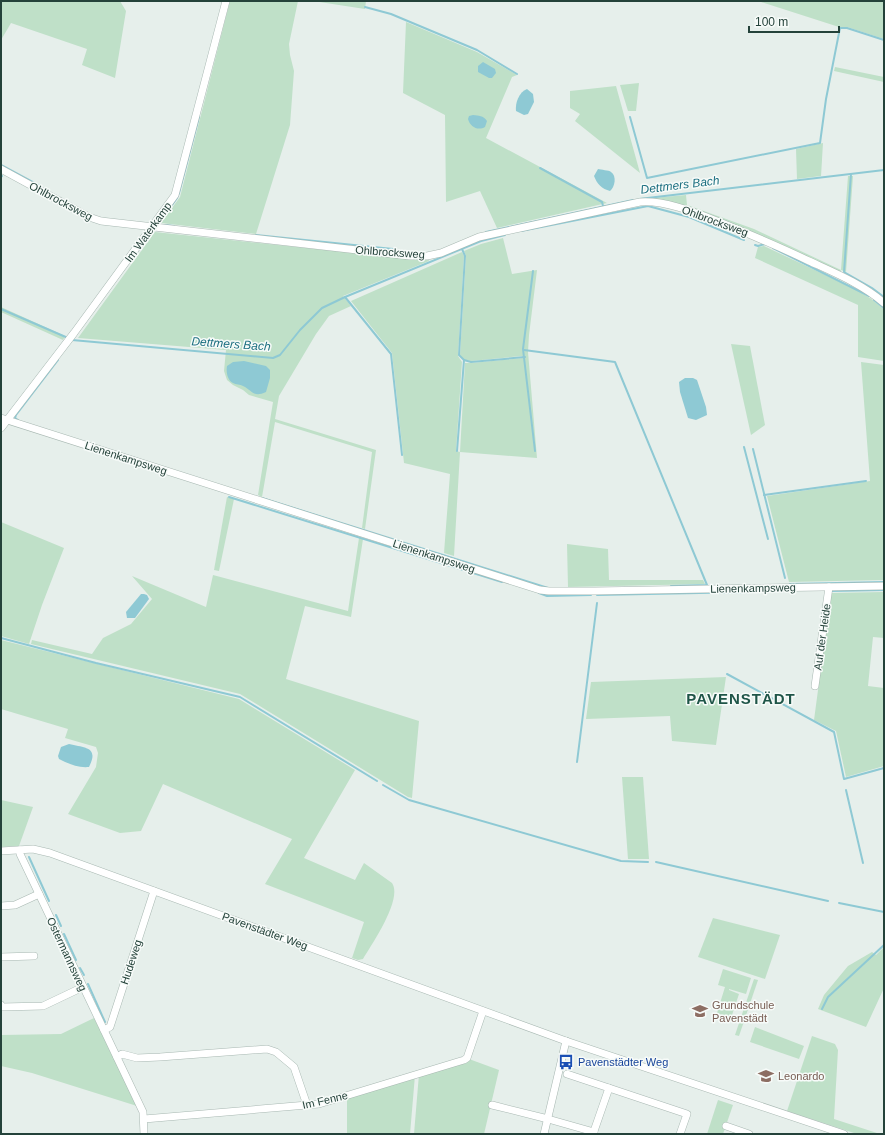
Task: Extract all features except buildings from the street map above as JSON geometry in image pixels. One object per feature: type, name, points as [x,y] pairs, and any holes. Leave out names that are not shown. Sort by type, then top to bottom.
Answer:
[{"type":"street","name":"Im Waterkamp","points":[[1,428],[4,419],[74,333],[175,195],[226,1]]},
{"type":"street","name":"Ohlbrocksweg","points":[[1,169],[89,217],[100,221],[402,255],[427,256],[441,253],[479,237],[648,201],[691,211],[764,239],[872,292],[884,302]]},
{"type":"street","name":"Lienenkampsweg","points":[[4,419],[540,590],[595,591],[884,586]]},
{"type":"street","name":"Auf der Heide","points":[[815,686],[829,587]]},
{"type":"street","name":"Ostermannsweg","points":[[20,850],[20,854],[143,1112],[144,1119]]},
{"type":"street","name":"Pavenstädter Weg","points":[[1,851],[41,850],[566,1041],[844,1134]]},
{"type":"street","name":"Hudeweg","points":[[104,1030],[110,1027],[154,891]]},
{"type":"street","points":[[1,906],[15,905],[39,894]]},
{"type":"street","points":[[1,957],[34,956]]},
{"type":"street","points":[[1,1006],[43,1006],[83,988]]},
{"type":"street","name":"Im Fenne","points":[[144,1119],[319,1104],[464,1060],[467,1058],[483,1011]]},
{"type":"street","points":[[544,1134],[566,1041]]},
{"type":"street","points":[[117,1056],[122,1054],[137,1058],[267,1049],[276,1052],[294,1067],[307,1105]]},
{"type":"street","points":[[567,1074],[687,1114],[680,1134]]},
{"type":"street","points":[[492,1105],[548,1119],[593,1133],[609,1088]]},
{"type":"street","points":[[144,1119],[144,1134]]},
{"type":"street","points":[[726,1126],[749,1134]]},
{"type":"green space","points":[[1,1],[120,1],[126,11],[115,78],[82,65],[87,49],[11,23],[1,40]]},
{"type":"green space","points":[[230,1],[298,1],[289,44],[294,71],[290,125],[256,234],[161,223],[180,197]]},
{"type":"green space","points":[[313,1],[366,1],[365,9]]},
{"type":"green space","points":[[758,1],[884,1],[884,39],[847,27],[839,27]]},
{"type":"green space","points":[[406,22],[477,52],[517,75],[512,77],[486,138],[607,203],[497,228],[480,191],[446,202],[445,115],[403,93]]},
{"type":"green space","points":[[835,67],[884,77],[884,82],[834,71]]},
{"type":"green space","points":[[639,83],[636,111],[628,111],[620,85]]},
{"type":"green space","points":[[616,86],[640,173],[575,121],[580,114],[570,108],[570,91]]},
{"type":"green space","points":[[823,143],[821,176],[797,179],[796,149]]},
{"type":"green space","points":[[848,176],[853,176],[846,272],[841,270]]},
{"type":"green space","points":[[686,195],[687,205],[754,229],[841,270],[840,273],[765,238],[653,200],[653,198]]},
{"type":"green space","points":[[155,232],[411,259],[428,259],[429,261],[343,296],[351,306],[329,316],[316,334],[279,396],[275,419],[376,450],[365,529],[362,528],[372,452],[275,422],[262,497],[258,495],[273,402],[249,395],[227,380],[224,371],[226,350],[78,338]]},
{"type":"green space","points":[[503,238],[512,274],[537,270],[528,352],[537,458],[460,452],[465,363],[523,358],[522,356],[471,361],[464,360],[460,355],[466,256],[464,251],[481,244]]},
{"type":"green space","points":[[764,246],[855,289],[884,309],[884,361],[858,357],[858,305],[755,258],[758,247]]},
{"type":"green space","points":[[462,252],[464,256],[458,356],[462,362],[456,451],[460,452],[454,556],[444,553],[450,474],[404,463],[392,353],[351,301]]},
{"type":"green space","points":[[1,307],[65,336],[63,340],[1,312]]},
{"type":"green space","points":[[731,344],[750,346],[765,425],[751,435]]},
{"type":"green space","points":[[861,362],[884,365],[884,580],[789,582],[767,496],[870,481]]},
{"type":"green space","points":[[227,497],[234,499],[219,571],[214,570]]},
{"type":"green space","points":[[1,522],[64,548],[29,644],[1,636]]},
{"type":"green space","points":[[359,538],[363,539],[351,617],[305,606],[286,679],[419,721],[412,798],[408,797],[240,694],[31,644],[32,640],[92,654],[103,638],[131,624],[152,599],[132,576],[206,607],[213,575],[348,611]]},
{"type":"green space","points":[[567,544],[608,549],[609,580],[703,580],[705,584],[568,587]]},
{"type":"green space","points":[[884,592],[884,638],[873,637],[868,686],[884,688],[884,766],[846,777],[836,731],[814,720],[831,593]]},
{"type":"green space","points":[[1,640],[239,699],[355,770],[304,858],[355,880],[364,863],[392,883],[394,890],[390,910],[379,933],[363,959],[358,960],[352,958],[364,922],[265,884],[292,839],[163,784],[141,831],[120,833],[68,814],[96,767],[98,753],[96,747],[65,738],[68,729],[1,709]]},
{"type":"green space","points":[[726,677],[716,745],[672,741],[670,716],[586,719],[591,682]]},
{"type":"green space","points":[[622,777],[643,777],[649,859],[628,859]]},
{"type":"green space","points":[[1,800],[33,807],[19,846],[1,847]]},
{"type":"green space","points":[[713,918],[780,935],[765,979],[698,957]]},
{"type":"green space","points":[[884,947],[884,988],[866,1027],[818,1009],[824,995],[848,966],[872,952],[876,955]]},
{"type":"green space","points":[[723,969],[751,978],[746,994],[729,989],[739,994],[731,1018],[717,1013],[725,987],[718,985]]},
{"type":"green space","points":[[754,979],[758,980],[739,1036],[735,1035]]},
{"type":"green space","points":[[94,1018],[137,1106],[32,1073],[1,1066],[1,1035],[61,1034]]},
{"type":"green space","points":[[755,1027],[804,1046],[799,1059],[750,1042]]},
{"type":"green space","points":[[812,1036],[835,1044],[838,1050],[834,1119],[880,1134],[857,1134],[787,1111]]},
{"type":"green space","points":[[469,1059],[499,1070],[484,1134],[414,1134],[419,1074]]},
{"type":"green space","points":[[415,1075],[410,1134],[347,1134],[347,1096]]},
{"type":"green space","points":[[718,1100],[733,1105],[723,1134],[707,1134]]},
{"type":"water","points":[[483,62],[495,69],[496,73],[492,78],[478,72],[478,66]]},
{"type":"water","points":[[527,89],[533,94],[534,102],[528,114],[524,115],[516,111],[516,105],[520,95]]},
{"type":"water","points":[[469,116],[481,116],[487,121],[485,127],[480,129],[472,126],[468,119]]},
{"type":"water","points":[[598,169],[609,171],[613,174],[615,182],[610,191],[598,184],[595,179],[594,176]]},
{"type":"water","points":[[244,361],[266,366],[270,370],[270,378],[266,392],[262,394],[255,394],[242,385],[235,384],[229,380],[227,366],[233,362]]},
{"type":"water","points":[[685,378],[693,378],[697,380],[706,407],[707,415],[696,420],[688,418],[680,392],[679,382]]},
{"type":"water","points":[[141,594],[147,595],[149,599],[135,618],[127,618],[126,612]]},
{"type":"water","points":[[69,744],[85,748],[92,752],[92,760],[89,767],[81,767],[59,759],[58,756],[61,747]]},
{"type":"waterway","points":[[365,7],[391,14],[477,50],[517,74]]},
{"type":"waterway","points":[[630,117],[647,178],[820,143],[826,99],[840,28],[847,28],[884,40]]},
{"type":"waterway","points":[[162,219],[179,193],[199,117]]},
{"type":"waterway","points":[[1,165],[40,186]]},
{"type":"waterway","points":[[540,168],[602,202],[603,206]]},
{"type":"waterway","name":"Dettmers Bach","points":[[639,199],[884,170]]},
{"type":"waterway","points":[[851,174],[844,272],[872,288],[884,297]]},
{"type":"waterway","name":"Dettmers Bach","points":[[486,232],[633,200]]},
{"type":"waterway","points":[[521,231],[648,206],[689,217],[744,240]]},
{"type":"waterway","points":[[164,225],[174,226]]},
{"type":"waterway","points":[[256,235],[393,249]]},
{"type":"waterway","name":"Dettmers Bach","points":[[72,340],[273,358],[280,355],[300,330],[322,308],[345,297],[481,241],[505,235]]},
{"type":"waterway","points":[[755,245],[758,246],[765,244]]},
{"type":"waterway","points":[[773,248],[869,296]]},
{"type":"waterway","points":[[462,249],[465,256],[459,355],[464,360],[471,362],[525,357]]},
{"type":"waterway","points":[[533,271],[523,349],[535,451]]},
{"type":"waterway","points":[[345,297],[391,354],[402,455]]},
{"type":"waterway","points":[[874,300],[884,308]]},
{"type":"waterway","name":"Dettmers Bach","points":[[1,309],[68,338]]},
{"type":"waterway","points":[[524,350],[615,362],[707,585],[671,586]]},
{"type":"waterway","points":[[18,420],[15,418],[16,415],[58,360]]},
{"type":"waterway","points":[[457,451],[464,360]]},
{"type":"waterway","points":[[744,447],[768,539]]},
{"type":"waterway","points":[[753,449],[785,578]]},
{"type":"waterway","points":[[764,495],[866,481]]},
{"type":"waterway","points":[[229,497],[502,582]]},
{"type":"waterway","points":[[262,498],[548,588]]},
{"type":"waterway","points":[[790,584],[884,582]]},
{"type":"waterway","points":[[831,593],[831,591],[884,590]]},
{"type":"waterway","points":[[597,595],[751,592]]},
{"type":"waterway","points":[[539,593],[547,596],[591,595]]},
{"type":"waterway","points":[[577,762],[597,603]]},
{"type":"waterway","points":[[1,638],[96,663],[240,697],[377,781]]},
{"type":"waterway","points":[[727,674],[834,732],[844,779],[884,768]]},
{"type":"waterway","points":[[383,785],[409,800],[621,861],[648,862]]},
{"type":"waterway","points":[[846,790],[863,863]]},
{"type":"waterway","points":[[29,857],[49,901]]},
{"type":"waterway","points":[[656,862],[828,901]]},
{"type":"waterway","points":[[839,903],[884,912]]},
{"type":"waterway","points":[[56,915],[61,926]]},
{"type":"waterway","points":[[64,934],[76,960]]},
{"type":"waterway","points":[[822,1009],[828,997],[884,945]]},
{"type":"waterway","points":[[80,968],[84,975]]},
{"type":"waterway","points":[[88,984],[105,1022]]},
{"type":"place","name":"Grundschule Pavenstädt","points":[[700,1011]]},
{"type":"place","name":"Pavenstädter Weg","points":[[566,1062]]},
{"type":"place","name":"Leonardo","points":[[766,1076]]},
{"type":"district","name":"PAVENSTÄDT","points":[[741,698]]}]
